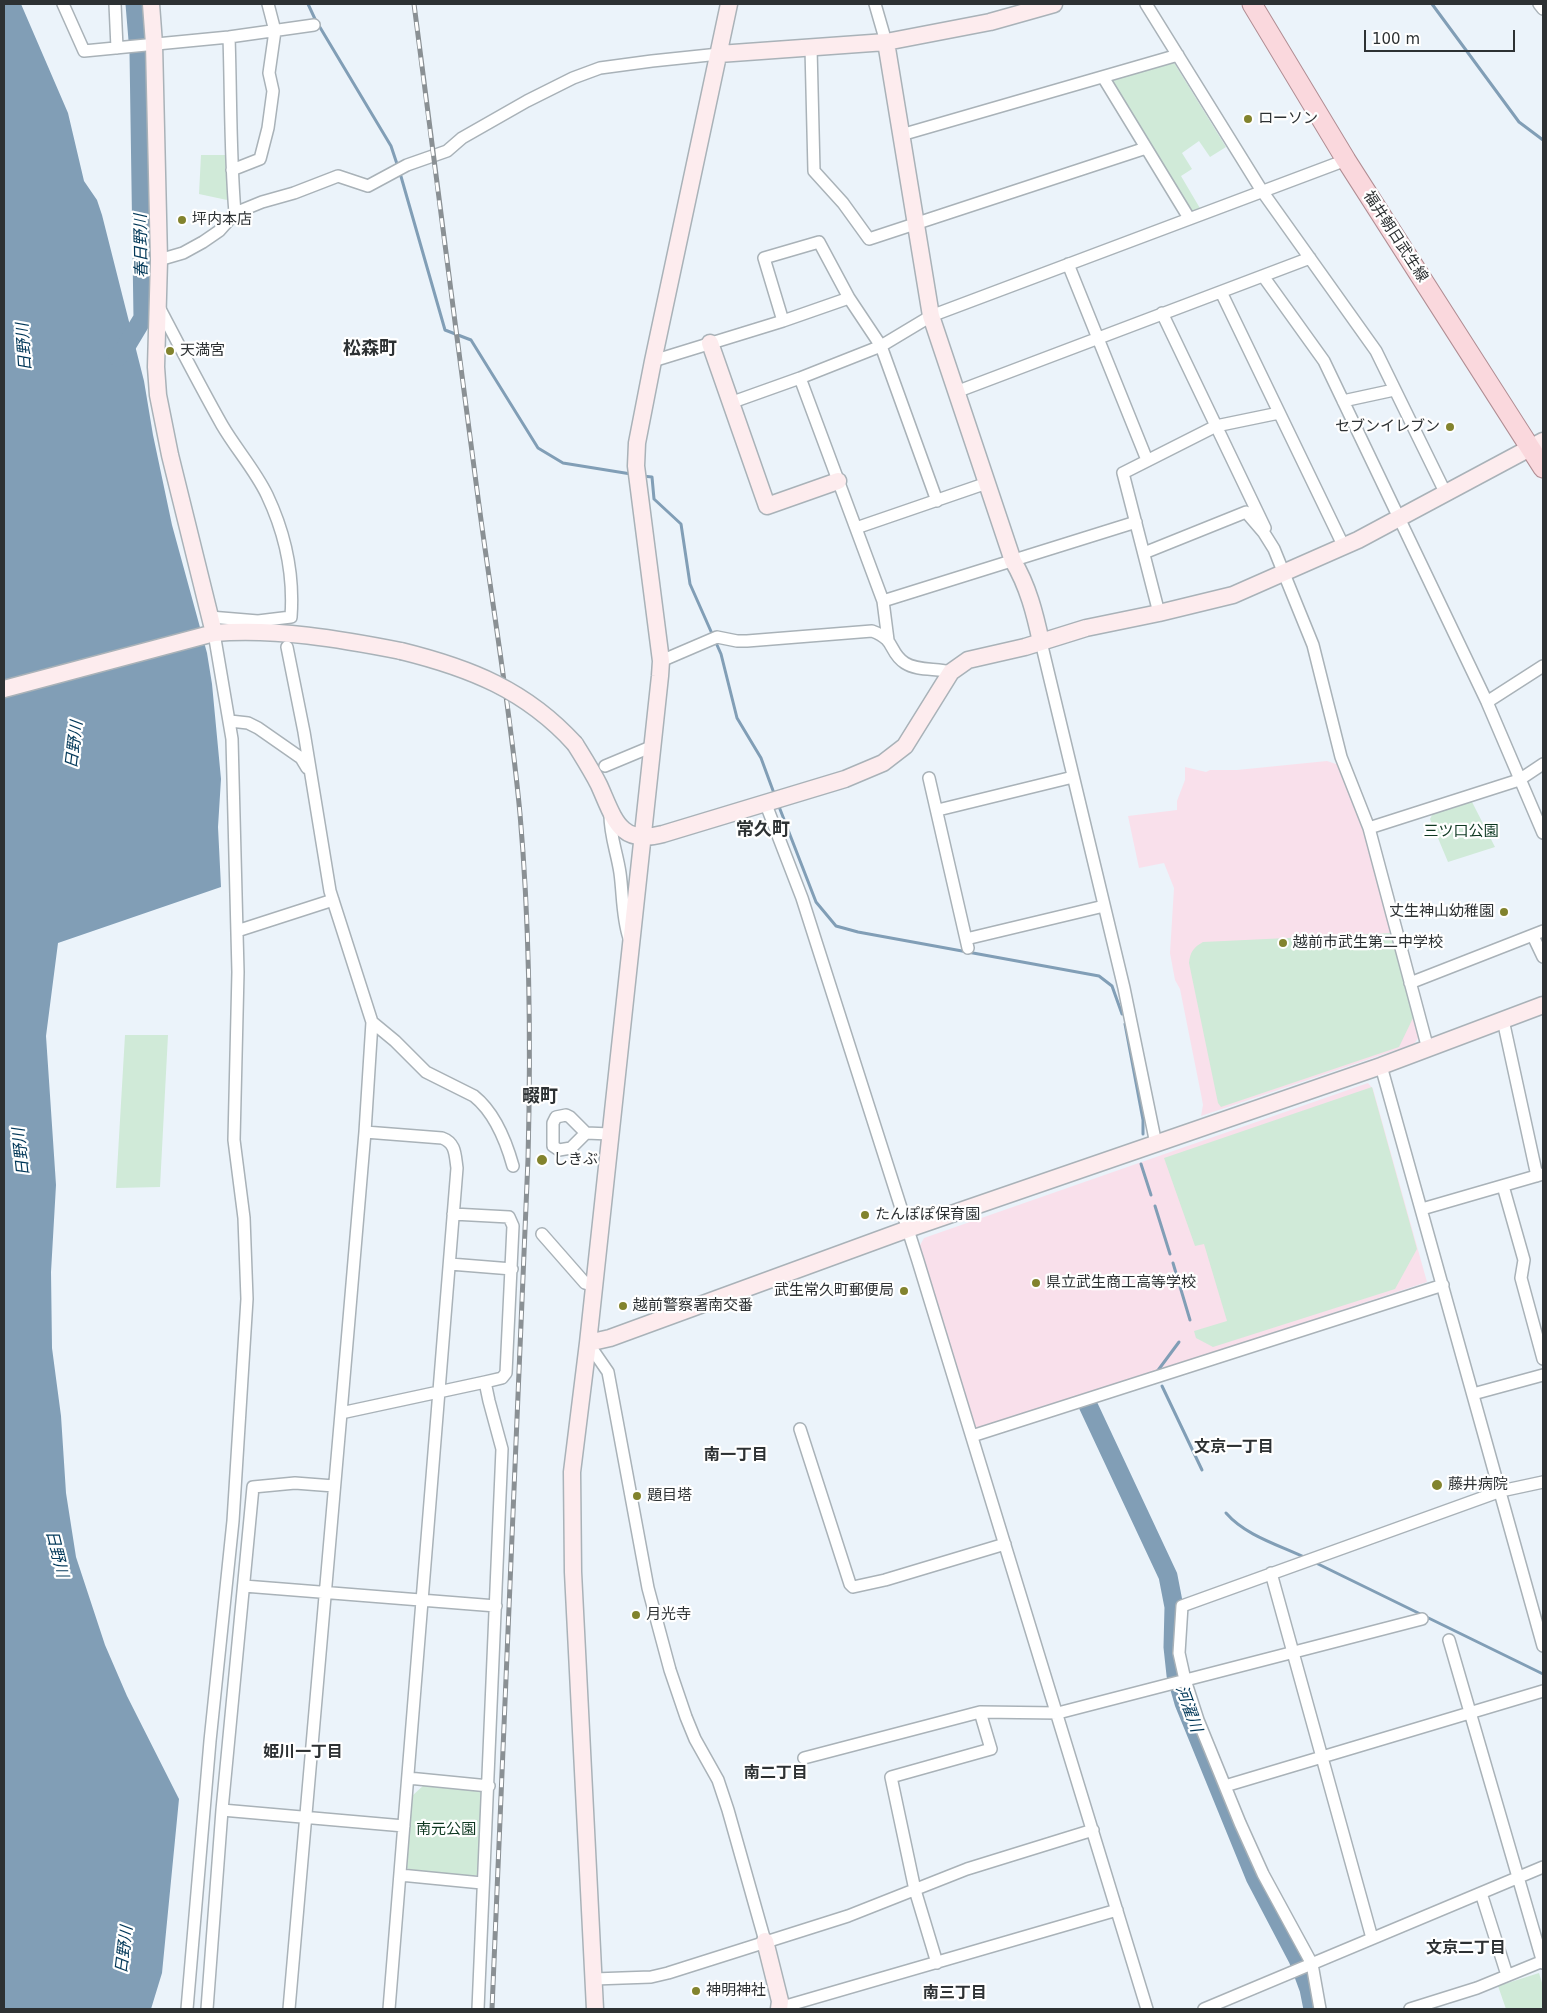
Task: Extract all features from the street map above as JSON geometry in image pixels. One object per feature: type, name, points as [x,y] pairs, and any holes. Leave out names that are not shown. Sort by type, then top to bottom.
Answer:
[{"type":"main road","name":"福井朝日武生線","points":[[1252,4],[1346,160],[1537,445],[1543,468]]},
{"type":"street","points":[[63,4],[84,51],[229,37],[314,25]]},
{"type":"street","points":[[116,4],[121,47]]},
{"type":"street","points":[[152,4],[159,260],[156,367],[158,395],[165,433],[210,617],[210,634],[230,721],[233,772],[238,1009],[234,1140],[246,1243],[247,1299],[245,1363],[233,1521],[210,1741],[187,2009]]},
{"type":"street","points":[[232,170],[260,159],[268,128],[273,91],[269,73],[275,31],[268,4]]},
{"type":"street","points":[[595,2009],[572,1535],[572,1472],[595,1286],[653,746],[660,661],[637,475],[637,442],[729,4]]},
{"type":"street","points":[[875,4],[886,42],[931,316],[1013,561],[1020,572],[1032,604],[1124,988],[1156,1144]]},
{"type":"street","points":[[159,260],[183,253],[203,242],[219,231],[235,213],[338,176],[368,186],[407,165],[447,151],[462,138],[527,101],[573,78],[600,68],[719,54],[886,42],[990,22],[1054,4]]},
{"type":"street","points":[[1146,4],[1262,191],[1376,351],[1446,494]]},
{"type":"street","points":[[1539,4],[1543,9]]},
{"type":"street","points":[[229,37],[233,134],[232,170],[235,213]]},
{"type":"street","points":[[811,48],[814,171],[843,203],[869,239],[1146,148]]},
{"type":"street","points":[[901,135],[1178,55]]},
{"type":"street","points":[[1103,76],[1189,218]]},
{"type":"street","points":[[730,402],[800,378],[881,346],[931,316],[1346,160]]},
{"type":"street","points":[[783,321],[764,258],[819,242],[849,298],[881,346],[937,500]]},
{"type":"street","points":[[956,392],[1310,258]]},
{"type":"street","points":[[1068,264],[1147,460]]},
{"type":"street","points":[[1263,276],[1324,361],[1487,702],[1543,833]]},
{"type":"street","points":[[1221,292],[1344,547]]},
{"type":"street","points":[[653,360],[783,321],[849,298]]},
{"type":"street","points":[[158,306],[223,426],[239,448],[267,495],[285,546],[290,569],[292,596],[290,617],[258,621],[210,617]]},
{"type":"street","points":[[1162,313],[1270,541],[1313,645],[1341,757],[1369,828],[1428,1049]]},
{"type":"street","points":[[710,344],[766,506],[838,481]]},
{"type":"street","points":[[800,378],[883,600],[888,640],[897,656],[907,664],[952,672]]},
{"type":"street","points":[[1344,402],[1394,390]]},
{"type":"street","points":[[1159,613],[1123,473],[1216,426],[1279,413]]},
{"type":"street","points":[[4,689],[210,634],[241,631],[335,639],[401,651],[469,671],[504,687],[542,712],[574,744],[598,782],[616,823],[625,832],[643,838],[663,834],[845,779],[883,763],[905,746],[952,672],[968,660],[1041,642],[1086,628],[1222,598],[1344,547],[1537,445]]},
{"type":"street","points":[[856,528],[987,483]]},
{"type":"street","points":[[1144,553],[1246,512],[1270,541]]},
{"type":"street","points":[[883,600],[1136,522]]},
{"type":"street","points":[[660,661],[717,637],[747,641],[872,631],[888,640]]},
{"type":"street","points":[[287,646],[311,774],[325,869],[372,1022],[365,1132],[289,2009]]},
{"type":"street","points":[[1487,702],[1543,666]]},
{"type":"street","points":[[230,721],[248,723],[288,747],[301,758],[311,774]]},
{"type":"street","points":[[605,766],[653,746]]},
{"type":"street","points":[[1369,828],[1519,780],[1543,764]]},
{"type":"street","points":[[938,810],[1073,777]]},
{"type":"street","points":[[929,778],[938,810],[967,943],[1104,906]]},
{"type":"street","points":[[773,800],[802,898],[908,1230],[1058,1713],[1147,2009]]},
{"type":"street","points":[[610,812],[610,826],[618,864],[625,927],[631,947]]},
{"type":"street","points":[[237,931],[333,900]]},
{"type":"street","points":[[1410,983],[1538,933],[1543,957]]},
{"type":"street","points":[[588,1343],[610,1338],[908,1230],[1381,1066],[1543,1005]]},
{"type":"street","points":[[1422,1209],[1540,1175],[1502,1020]]},
{"type":"street","points":[[372,1022],[395,1041],[426,1072],[474,1096],[480,1101],[500,1132],[509,1152],[512,1166]]},
{"type":"street","points":[[1381,1066],[1543,1646]]},
{"type":"street","points":[[365,1132],[442,1138],[450,1141],[454,1147],[457,1168],[389,2009]]},
{"type":"street","points":[[586,1133],[610,1134]]},
{"type":"street","points":[[1503,1186],[1524,1260],[1521,1278],[1543,1358]]},
{"type":"street","points":[[341,1413],[502,1378],[506,1373],[513,1226],[508,1218],[453,1214]]},
{"type":"street","points":[[542,1234],[585,1283],[595,1286]]},
{"type":"street","points":[[450,1264],[512,1270]]},
{"type":"street","points":[[972,1436],[1443,1286]]},
{"type":"street","points":[[588,1343],[608,1372],[648,1588],[677,1694],[695,1739],[718,1780],[728,1810],[765,1941],[780,2001],[779,2009],[1117,1910]]},
{"type":"street","points":[[1473,1394],[1543,1375]]},
{"type":"street","points":[[478,2009],[502,1449],[488,1401],[485,1382]]},
{"type":"street","points":[[800,1429],[850,1584],[853,1587],[885,1580],[1005,1544]]},
{"type":"street","points":[[1320,2009],[1312,1964],[1263,1874],[1240,1824],[1198,1720],[1185,1680],[1179,1653],[1182,1606],[1501,1491],[1543,1482]]},
{"type":"street","points":[[207,2009],[222,1810],[253,1487],[295,1483],[334,1486]]},
{"type":"street","points":[[1271,1573],[1372,1938]]},
{"type":"street","points":[[244,1586],[496,1606]]},
{"type":"street","points":[[804,1758],[980,1712],[1058,1713],[1422,1619]]},
{"type":"street","points":[[1410,2009],[1477,1988],[1543,1962],[1449,1640]]},
{"type":"street","points":[[1226,1786],[1543,1691]]},
{"type":"street","points":[[936,1963],[916,1890],[892,1777],[991,1749],[980,1712]]},
{"type":"street","points":[[408,1778],[488,1786]]},
{"type":"street","points":[[222,1810],[404,1826]]},
{"type":"street","points":[[594,1979],[659,1975],[848,1916],[987,1862],[1093,1830]]},
{"type":"street","points":[[1204,2009],[1543,1867]]},
{"type":"street","points":[[400,1874],[482,1883]]},
{"type":"street","points":[[1481,1893],[1507,1975]]},
{"type":"shaded area","name":"越前市武生第二中学校","points":[[1327,761],[1339,765],[1366,834],[1419,1037],[1414,1044],[1201,1116],[1203,1105],[1201,1094],[1180,989],[1175,980],[1170,953],[1174,888],[1164,863],[1139,868],[1128,816],[1177,810],[1177,801],[1185,780],[1185,767],[1206,772],[1210,770],[1237,770]]},
{"type":"shaded area","points":[[1368,1083],[1373,1089],[1427,1282],[980,1429],[975,1427],[919,1247],[924,1238]]},
{"type":"green space","points":[[1173,61],[1226,147],[1210,157],[1199,141],[1182,153],[1192,169],[1181,176],[1201,210],[1192,214],[1111,79]]},
{"type":"green space","points":[[201,155],[227,155],[227,200],[199,194]]},
{"type":"green space","name":"三ツ口公園","points":[[1471,800],[1495,847],[1448,862],[1430,819],[1433,813]]},
{"type":"green space","points":[[1392,933],[1413,1018],[1399,1047],[1221,1107],[1218,1103],[1189,963],[1191,953],[1195,948],[1203,942]]},
{"type":"green space","points":[[125,1035],[168,1035],[160,1187],[116,1188]]},
{"type":"green space","points":[[1372,1087],[1417,1249],[1395,1289],[1213,1347],[1196,1338],[1194,1331],[1227,1321],[1204,1244],[1195,1246],[1164,1158]]},
{"type":"green space","name":"南元公園","points":[[425,1784],[480,1790],[485,1795],[479,1874],[474,1876],[414,1872],[407,1868],[412,1796]]},
{"type":"green space","points":[[1539,1973],[1543,1986],[1543,2009],[1506,2009],[1498,1986]]},
{"type":"water","name":"日野川","points":[[4,4],[21,4],[68,113],[84,181],[97,200],[102,215],[144,381],[172,525],[207,653],[212,684],[221,779],[218,827],[221,887],[58,943],[46,1036],[56,1185],[51,1272],[52,1348],[61,1416],[66,1493],[76,1557],[105,1645],[127,1696],[179,1799],[162,1973],[151,2009],[4,2009]]},
{"type":"waterway","name":"春日野川","points":[[118,357],[143,318],[139,52],[135,4]]},
{"type":"waterway","points":[[308,4],[315,19],[391,146],[398,167]]},
{"type":"waterway","points":[[1432,4],[1519,122],[1543,140]]},
{"type":"waterway","points":[[400,173],[445,330],[471,340],[538,448],[563,463],[631,474]]},
{"type":"waterway","points":[[642,476],[652,477],[654,499],[681,524],[690,584],[721,654],[737,718],[761,758],[775,796]]},
{"type":"waterway","points":[[778,804],[816,902],[836,926],[858,932],[1099,976],[1112,986],[1122,1014]]},
{"type":"waterway","points":[[1125,1024],[1143,1120],[1143,1134]]},
{"type":"waterway","points":[[1141,1164],[1151,1195]]},
{"type":"waterway","points":[[1155,1206],[1170,1254]]},
{"type":"waterway","points":[[1173,1263],[1190,1320]]},
{"type":"waterway","points":[[1156,1373],[1179,1342]]},
{"type":"waterway","points":[[1162,1386],[1202,1470]]},
{"type":"waterway","name":"河濯川","points":[[1087,1403],[1168,1576],[1174,1607],[1173,1647],[1176,1675],[1184,1703],[1255,1877],[1298,1959],[1309,1989],[1313,2009]]},
{"type":"waterway","points":[[1226,1513],[1253,1534],[1306,1558]]},
{"type":"waterway","points":[[1314,1562],[1543,1674]]},
{"type":"railway","points":[[414,4],[477,490],[511,733],[520,814],[528,943],[528,1159],[492,2009]]},
{"type":"place","name":"ローソン","points":[[1248,119]]},
{"type":"place","name":"坪内本店","points":[[182,220]]},
{"type":"place","name":"天満宮","points":[[170,351]]},
{"type":"place","name":"セブンイレブン","points":[[1450,427]]},
{"type":"place","name":"丈生神山幼稚園","points":[[1504,912]]},
{"type":"place","name":"越前市武生第二中学校","points":[[1283,943]]},
{"type":"place","name":"しきぶ","points":[[542,1160]]},
{"type":"place","name":"たんぽぽ保育園","points":[[865,1215]]},
{"type":"place","name":"県立武生商工高等学校","points":[[1036,1283]]},
{"type":"place","name":"武生常久町郵便局","points":[[904,1291]]},
{"type":"place","name":"越前警察署南交番","points":[[623,1306]]},
{"type":"place","name":"藤井病院","points":[[1437,1485]]},
{"type":"place","name":"題目塔","points":[[637,1496]]},
{"type":"place","name":"月光寺","points":[[636,1615]]},
{"type":"place","name":"神明神社","points":[[696,1991]]},
{"type":"district","name":"松森町","points":[[370,349]]},
{"type":"district","name":"常久町","points":[[763,830]]},
{"type":"district","name":"畷町","points":[[540,1097]]},
{"type":"district","name":"文京一丁目","points":[[1234,1448]]},
{"type":"district","name":"南一丁目","points":[[736,1456]]},
{"type":"district","name":"姫川一丁目","points":[[303,1753]]},
{"type":"district","name":"南二丁目","points":[[776,1774]]},
{"type":"district","name":"文京二丁目","points":[[1466,1949]]},
{"type":"district","name":"南三丁目","points":[[955,1994]]}]
